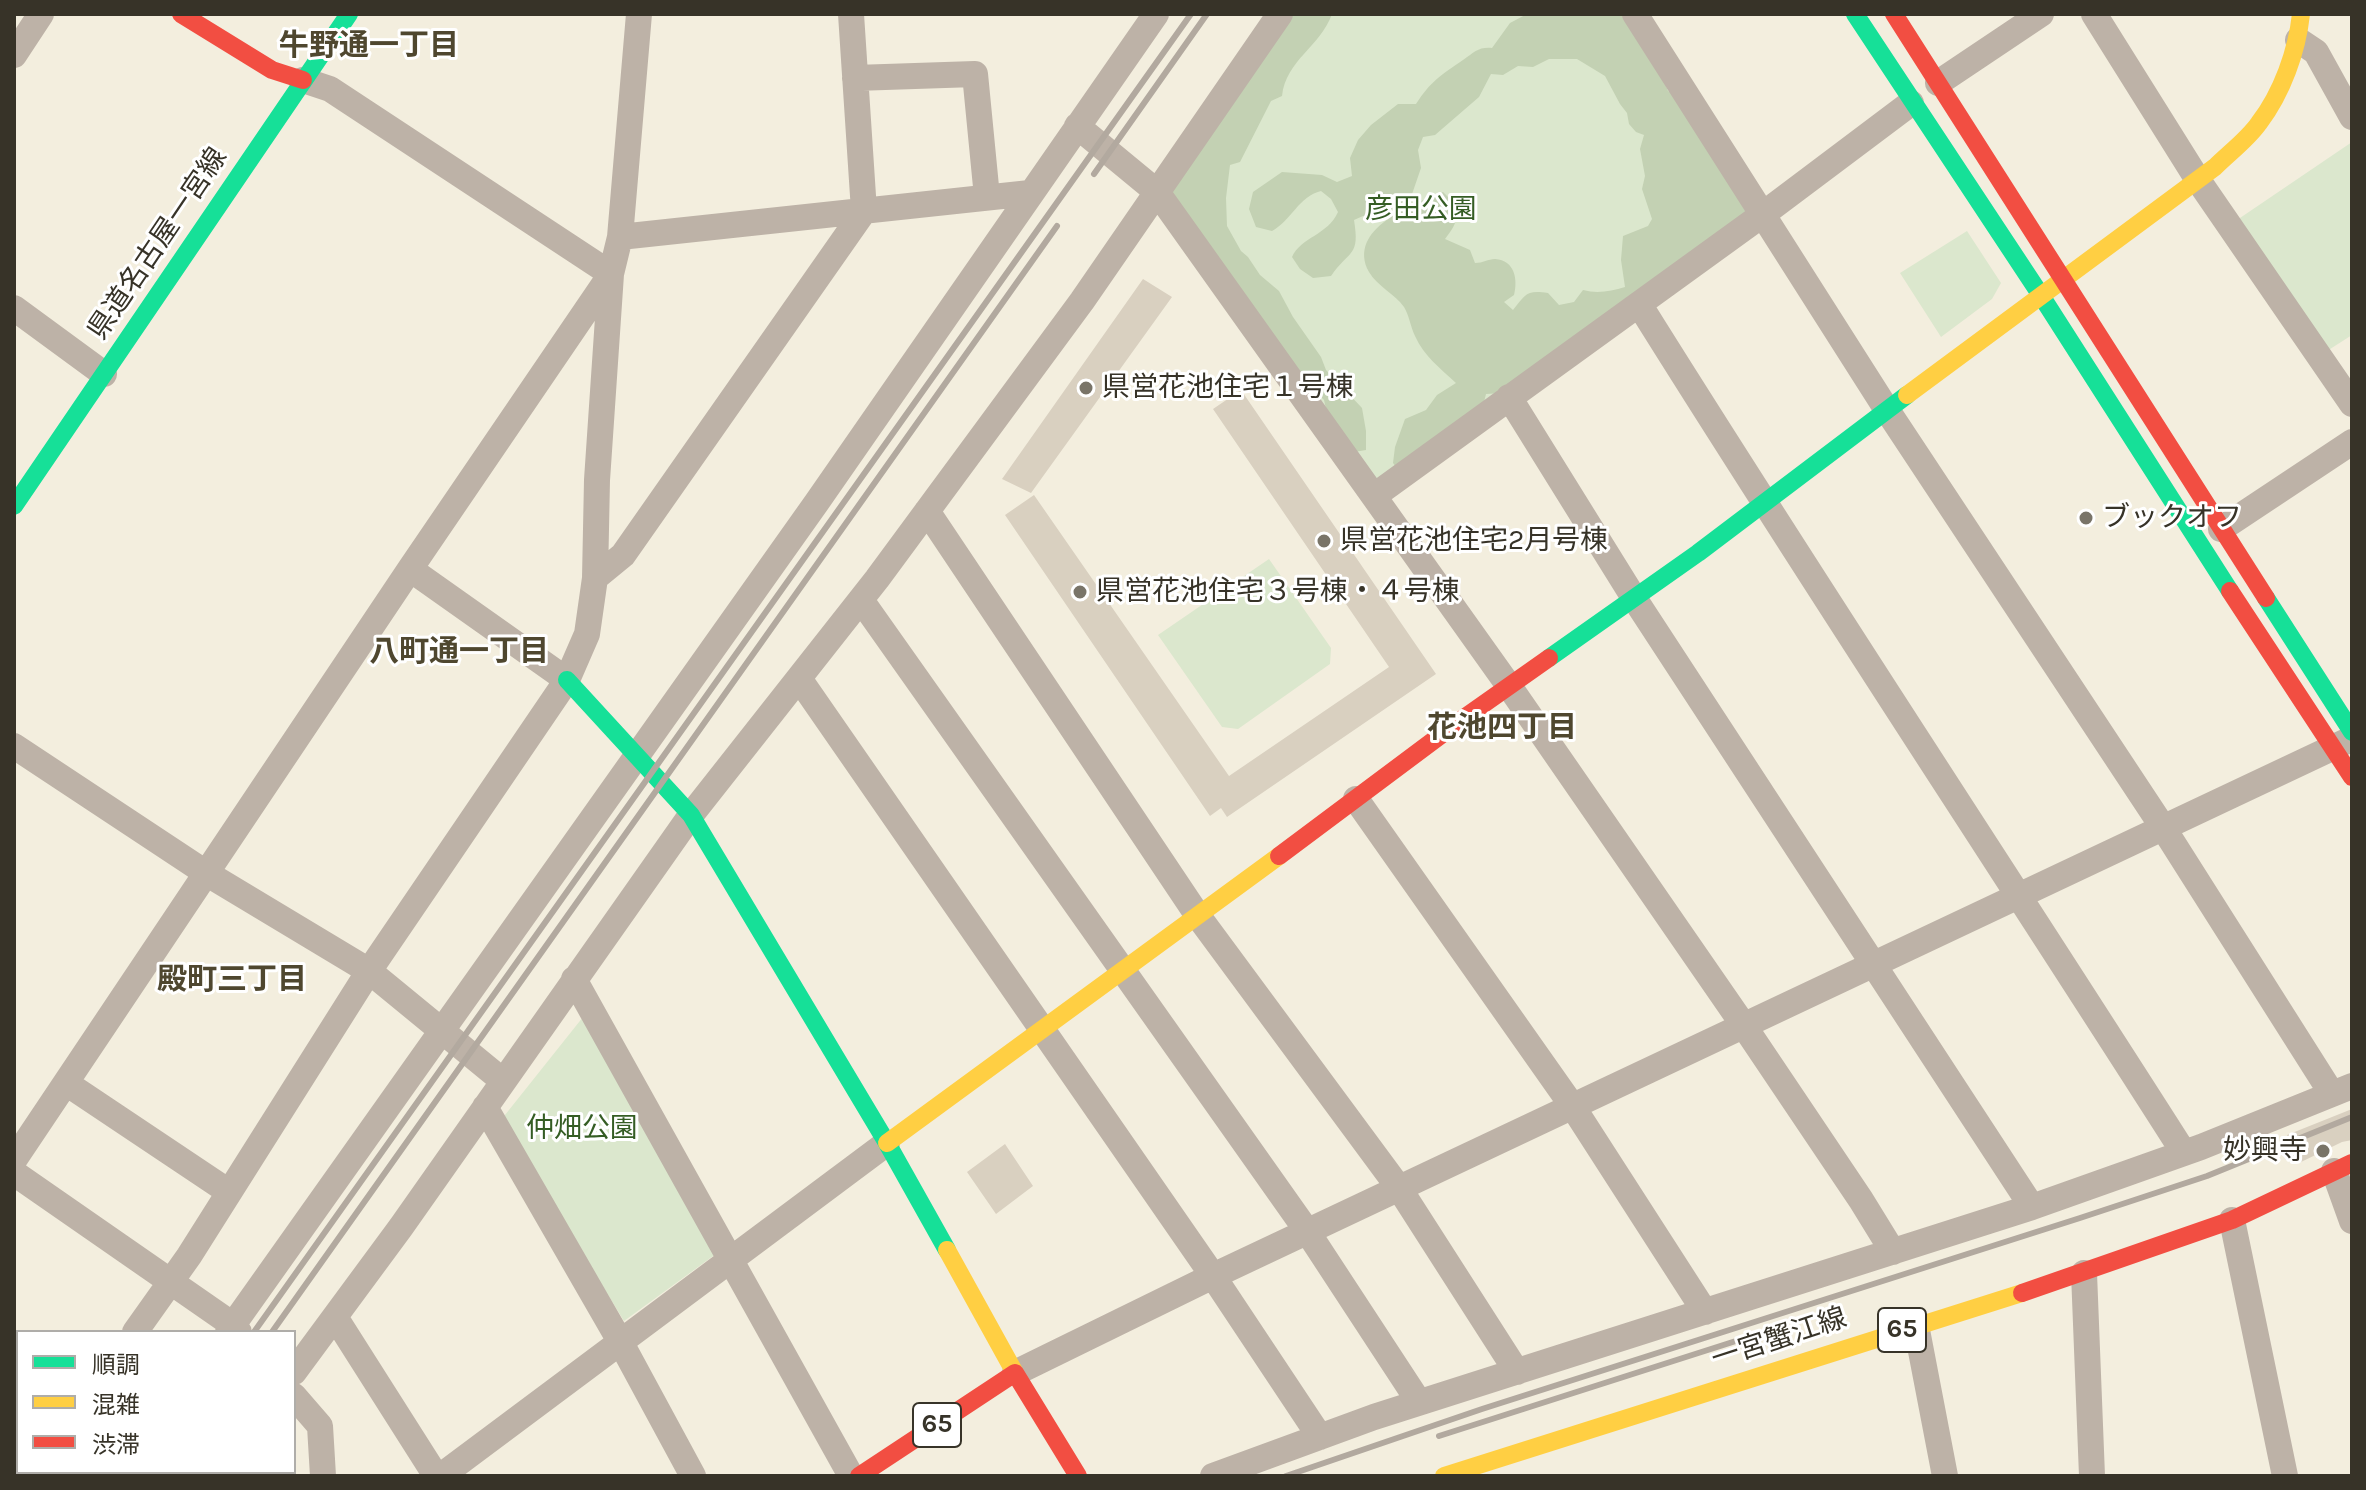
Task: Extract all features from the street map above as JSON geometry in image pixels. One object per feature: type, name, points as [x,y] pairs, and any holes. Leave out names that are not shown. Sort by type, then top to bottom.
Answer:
[{"type":"street","points":[[14,55],[41,14]]},
{"type":"street","points":[[181,14],[272,70],[330,89],[611,274]]},
{"type":"street","name":"県道名古屋一宮線","points":[[14,506],[349,14]]},
{"type":"street","points":[[136,1330],[172,1281],[369,971],[567,680],[587,634],[595,578],[597,480],[611,274],[620,237],[639,14]]},
{"type":"street","points":[[595,578],[623,555],[864,211],[851,14]]},
{"type":"street","points":[[14,1173],[172,1281],[234,1330],[1156,14]]},
{"type":"street","points":[[296,1369],[691,815],[861,600],[1082,301],[1280,14]]},
{"type":"street","points":[[1213,1476],[1419,1402],[2032,1207],[2184,1153],[2342,1090],[2164,829],[1887,410],[1635,14]]},
{"type":"street","points":[[1855,14],[2040,294],[2199,545],[2346,740]]},
{"type":"street","points":[[1894,14],[2221,529],[2346,740],[2352,777]]},
{"type":"street","points":[[1938,83],[2041,14]]},
{"type":"street","points":[[2094,14],[2198,180],[2352,404]]},
{"type":"street","points":[[335,1317],[439,1476],[1509,686],[1764,503],[2040,294],[2198,180],[2259,124],[2280,86],[2300,21]]},
{"type":"street","points":[[2300,21],[2352,117]]},
{"type":"street","points":[[855,78],[975,74],[987,197]]},
{"type":"street","points":[[1374,496],[1911,103]]},
{"type":"street","points":[[1077,126],[1157,192],[1509,686],[1744,1026],[1893,1252]]},
{"type":"street","points":[[620,237],[1030,193]]},
{"type":"street","points":[[14,1160],[611,274]]},
{"type":"street","points":[[1639,304],[2184,1153]]},
{"type":"street","points":[[14,308],[104,374]]},
{"type":"street","points":[[1509,397],[1634,598],[2032,1207]]},
{"type":"street","points":[[2221,529],[2352,442]]},
{"type":"street","points":[[927,511],[1198,916],[1399,1188],[1517,1372]]},
{"type":"street","points":[[410,569],[567,680],[691,815],[887,1143],[1015,1373],[1078,1476]]},
{"type":"street","points":[[861,600],[1307,1231],[1419,1402]]},
{"type":"street","points":[[800,680],[1213,1276],[1320,1437]]},
{"type":"street","points":[[1015,1373],[1307,1231],[2164,829],[2346,740]]},
{"type":"street","points":[[14,746],[206,873],[369,971],[503,1081]]},
{"type":"street","points":[[1356,799],[1573,1107],[1705,1312]]},
{"type":"street","points":[[574,979],[851,1476]]},
{"type":"street","points":[[66,1083],[229,1192]]},
{"type":"street","points":[[485,1107],[621,1343],[693,1476]]},
{"type":"street","points":[[2343,1167],[2352,1221]]},
{"type":"street","name":"一宮蟹江線","points":[[1450,1475],[2084,1273],[2232,1220],[2343,1167]]},
{"type":"street","points":[[2232,1220],[2285,1476]]},
{"type":"street","points":[[2084,1273],[2092,1476]]},
{"type":"street","points":[[1916,1325],[1945,1476]]},
{"type":"street","name":"65","points":[[859,1476],[1015,1373]]},
{"type":"street","points":[[296,1398],[320,1426],[323,1476]]},
{"type":"green space","name":"彦田公園","points":[[1288,14],[1627,14],[1754,211],[1374,491],[1168,188]]},
{"type":"green space","points":[[1290,14],[1332,14],[1320,36],[1296,63],[1282,96],[1271,101],[1240,162],[1230,165],[1227,226],[1260,275],[1279,291],[1326,370],[1362,408],[1366,450],[1354,452],[1327,413],[1324,400],[1297,373],[1168,195]]},
{"type":"green space","points":[[1527,14],[1624,14],[1655,57],[1668,91],[1678,97],[1749,217],[1503,393],[1486,394],[1482,410],[1400,472],[1393,463],[1405,419],[1426,410],[1437,395],[1456,383],[1423,350],[1404,307],[1369,272],[1364,257],[1374,231],[1400,211],[1443,192],[1457,215],[1445,239],[1470,250],[1475,263],[1495,259],[1511,267],[1515,277],[1514,295],[1504,302],[1513,310],[1524,297],[1535,292],[1548,293],[1559,305],[1574,302],[1583,290],[1604,292],[1625,287],[1621,260],[1623,236],[1648,226],[1652,219],[1642,189],[1645,176],[1640,149],[1644,135],[1629,124],[1627,113],[1605,76],[1577,59],[1549,59],[1533,67],[1518,66],[1503,75],[1491,74],[1479,97],[1435,135],[1423,137],[1418,150],[1421,168],[1411,197],[1381,215],[1354,220],[1356,241],[1352,252],[1331,276],[1313,278],[1300,269],[1292,257],[1296,250],[1334,220],[1338,212],[1331,199],[1321,191],[1313,194],[1272,231],[1256,227],[1249,209],[1253,192],[1282,172],[1322,175],[1337,182],[1352,176],[1350,158],[1358,140],[1371,125],[1398,104],[1416,104],[1442,74],[1477,51],[1492,48],[1510,23]]},
{"type":"green space","points":[[2352,142],[2352,335],[2327,351],[2237,220]]},
{"type":"green space","points":[[1967,231],[2001,283],[1992,299],[1941,337],[1900,273]]},
{"type":"green space","points":[[1269,559],[1331,648],[1330,664],[1238,729],[1222,727],[1158,635]]},
{"type":"green space","name":"仲畑公園","points":[[591,1007],[720,1251],[624,1321],[501,1120]]},
{"type":"building","name":"県営花池住宅１号棟","points":[[1143,279],[1172,297],[1031,493],[1002,479]]},
{"type":"building","name":"県営花池住宅３号棟・４号棟","points":[[1241,390],[1436,674],[1227,817],[1221,808],[1210,816],[1005,515],[1034,495],[1229,776],[1389,667],[1213,409]]},
{"type":"building","name":"妙興寺","points":[[2352,1109],[2352,1140],[2299,1163],[2287,1135]]},
{"type":"building","points":[[1005,1144],[1033,1186],[996,1214],[967,1172]]},
{"type":"railway","points":[[255,1330],[1191,14]]},
{"type":"railway","points":[[1094,174],[1207,14]]},
{"type":"railway","points":[[273,1330],[1057,226]]},
{"type":"railway","points":[[1286,1476],[1482,1409],[2207,1176],[2352,1117]]},
{"type":"railway","points":[[1439,1436],[1739,1340]]},
{"type":"traffic: fast","points":[[14,506],[349,14]]},
{"type":"traffic: fast","points":[[1855,14],[2040,294],[2230,591]]},
{"type":"traffic: fast","points":[[1549,658],[1698,553],[1907,395]]},
{"type":"traffic: fast","points":[[2266,598],[2352,732]]},
{"type":"traffic: fast","points":[[567,680],[691,815],[887,1143],[947,1250]]},
{"type":"traffic: slow","points":[[1907,395],[2215,167],[2244,140],[2255,129],[2281,85],[2292,57],[2301,14]]},
{"type":"traffic: slow","points":[[887,1143],[1279,856]]},
{"type":"traffic: slow","points":[[947,1250],[1015,1373]]},
{"type":"traffic: slow","points":[[1444,1476],[2022,1293]]},
{"type":"traffic: jam","points":[[181,14],[272,70],[303,80]]},
{"type":"traffic: jam","points":[[1894,14],[2266,598]]},
{"type":"traffic: jam","points":[[2230,591],[2352,777]]},
{"type":"traffic: jam","points":[[1279,856],[1549,658]]},
{"type":"traffic: jam","points":[[2022,1293],[2232,1220],[2352,1163]]},
{"type":"traffic: jam","points":[[859,1476],[1015,1373],[1078,1476]]},
{"type":"place","name":"県営花池住宅１号棟","points":[[1086,388]]},
{"type":"place","name":"ブックオフ","points":[[2086,518]]},
{"type":"place","name":"県営花池住宅2月号棟","points":[[1324,541]]},
{"type":"place","name":"県営花池住宅３号棟・４号棟","points":[[1080,592]]},
{"type":"place","name":"妙興寺","points":[[2323,1151]]},
{"type":"district","name":"牛野通一丁目","points":[[369,46]]},
{"type":"district","name":"八町通一丁目","points":[[459,652]]},
{"type":"district","name":"花池四丁目","points":[[1502,728]]},
{"type":"district","name":"殿町三丁目","points":[[232,980]]}]
